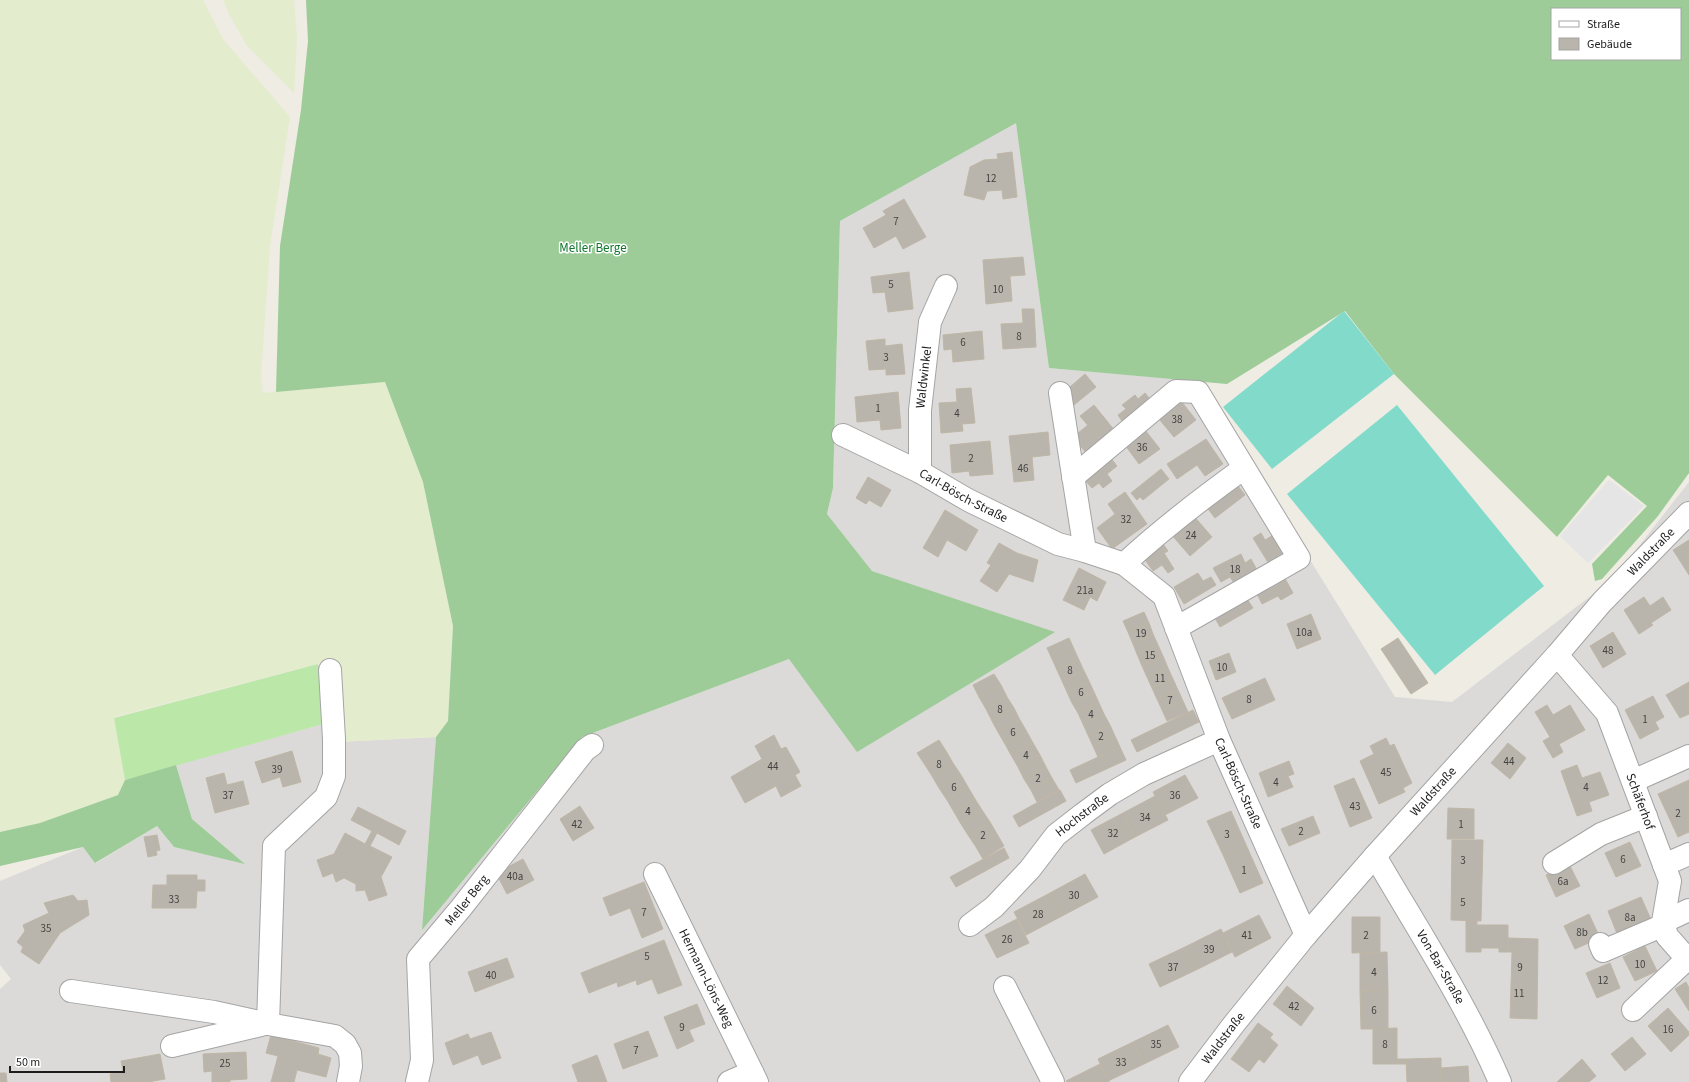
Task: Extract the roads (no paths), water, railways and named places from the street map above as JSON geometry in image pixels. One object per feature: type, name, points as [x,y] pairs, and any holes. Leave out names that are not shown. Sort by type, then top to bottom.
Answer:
[{"type":"street","name":"Waldwinkel","points":[[920,472],[920,410],[930,322],[946,286]]},
{"type":"street","points":[[1073,477],[1176,391],[1198,392],[1299,558],[1176,628]]},
{"type":"street","points":[[1060,393],[1086,551]]},
{"type":"street","name":"Carl-Bösch-Straße","points":[[843,435],[920,472],[1008,521],[1058,544],[1086,551],[1124,564],[1164,596],[1219,740],[1306,935]]},
{"type":"street","points":[[1124,564],[1158,533],[1193,505],[1244,468]]},
{"type":"street","name":"Waldstraße","points":[[1190,1082],[1234,1024],[1306,935],[1375,856],[1557,655],[1602,602],[1689,513]]},
{"type":"street","name":"Schäferhof","points":[[1557,655],[1607,713],[1670,881],[1664,923]]},
{"type":"street","points":[[268,1024],[274,846],[326,797],[334,776],[334,739],[330,670]]},
{"type":"street","name":"Hochstraße","points":[[970,925],[994,908],[1030,869],[1056,835],[1083,814],[1110,794],[1144,774],[1219,740]]},
{"type":"street","name":"Meller Berg","points":[[417,1082],[422,1060],[418,959],[461,908],[585,750],[592,746]]},
{"type":"street","points":[[1633,781],[1689,756]]},
{"type":"street","points":[[1554,864],[1601,834],[1646,816]]},
{"type":"street","points":[[1664,865],[1689,854]]},
{"type":"street","name":"Von-Bar-Straße","points":[[1375,856],[1465,1009],[1484,1044],[1500,1082]]},
{"type":"street","name":"Hermann-Löns-Weg","points":[[655,874],[755,1077]]},
{"type":"street","points":[[1600,944],[1604,951],[1689,910]]},
{"type":"street","points":[[1633,1010],[1688,961],[1667,936],[1664,923]]},
{"type":"street","points":[[1005,987],[1053,1082]]},
{"type":"street","points":[[71,991],[214,1012],[268,1024],[335,1036],[345,1044],[350,1053],[351,1066],[348,1082]]},
{"type":"street","points":[[172,1046],[268,1024]]},
{"type":"street","points":[[729,1082],[755,1077]]},
{"type":"park label","name":"Meller Berge","points":[[593,248]]}]
